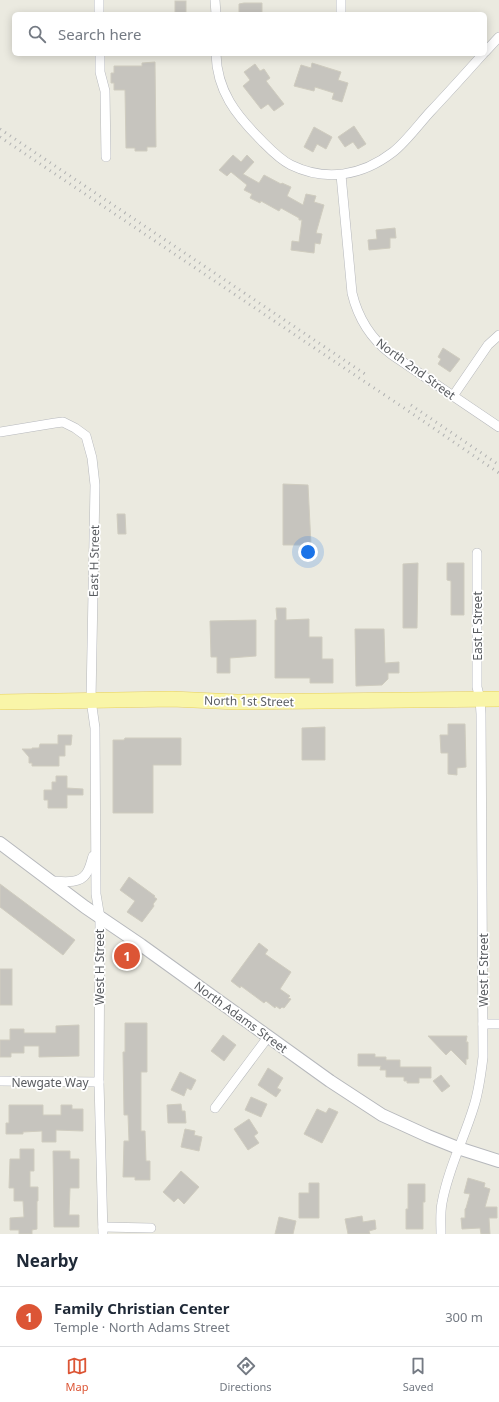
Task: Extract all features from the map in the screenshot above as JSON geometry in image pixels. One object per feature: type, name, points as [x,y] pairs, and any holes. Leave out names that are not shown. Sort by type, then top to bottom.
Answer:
[{"type":"main road","name":"North 1st Street","points":[[0,702],[172,699],[237,702],[499,699]]},
{"type":"street","points":[[99,0],[99,12]]},
{"type":"street","points":[[216,0],[216,12]]},
{"type":"street","points":[[340,12],[341,0]]},
{"type":"street","points":[[487,50],[499,37]]},
{"type":"street","points":[[100,56],[100,72],[105,91],[106,157]]},
{"type":"street","points":[[216,56],[216,67],[224,93],[233,108],[277,156],[290,165],[314,174],[341,175],[366,169],[394,152],[481,56]]},
{"type":"street","name":"North 2nd Street","points":[[341,175],[352,287],[358,312],[372,337],[385,349],[499,427]]},
{"type":"street","points":[[453,396],[488,345],[499,335]]},
{"type":"street","name":"East H Street","points":[[0,432],[63,422],[86,436],[92,458],[95,485],[91,700]]},
{"type":"street","name":"East F Street","points":[[477,553],[477,687],[480,699]]},
{"type":"street","name":"West F Street","points":[[442,1234],[442,1205],[458,1148],[472,1113],[480,1083],[483,1058],[480,699]]},
{"type":"street","name":"West H Street","points":[[91,700],[95,728],[96,894],[100,918],[99,1082],[103,1231]]},
{"type":"street","name":"North Adams Street","points":[[0,843],[100,918],[141,945],[268,1037],[382,1115],[458,1148],[499,1161]]},
{"type":"street","points":[[49,881],[72,882],[79,880],[86,874],[95,851]]},
{"type":"street","points":[[483,1024],[499,1024]]},
{"type":"street","points":[[215,1108],[268,1037]]},
{"type":"street","name":"Newgate Way","points":[[0,1081],[99,1082]]},
{"type":"street","points":[[103,1231],[151,1228]]},
{"type":"building","points":[[175,1],[186,1],[186,12],[175,12]]},
{"type":"building","points":[[262,3],[262,12],[239,12],[239,4]]},
{"type":"building","points":[[155,62],[156,147],[147,147],[147,151],[135,151],[135,148],[126,148],[125,90],[114,90],[114,83],[111,83],[111,73],[114,73],[114,66],[142,66],[142,63]]},
{"type":"building","points":[[312,63],[341,72],[338,80],[348,83],[342,102],[332,99],[334,93],[315,87],[314,91],[294,86],[301,65],[311,68]]},
{"type":"building","points":[[255,64],[260,71],[264,69],[270,78],[266,81],[284,104],[274,111],[268,104],[261,109],[243,86],[250,80],[244,72]]},
{"type":"building","points":[[354,126],[366,144],[358,149],[353,142],[345,147],[338,137]]},
{"type":"building","points":[[314,127],[332,137],[326,149],[317,144],[313,152],[304,147]]},
{"type":"building","points":[[233,155],[241,162],[247,155],[254,162],[243,174],[259,183],[264,175],[281,184],[282,183],[291,187],[287,196],[303,205],[306,194],[316,196],[314,202],[324,205],[316,233],[322,234],[320,244],[315,243],[314,253],[291,250],[292,241],[299,242],[302,220],[299,220],[299,218],[281,208],[279,211],[261,201],[260,203],[250,198],[252,194],[244,190],[247,185],[231,172],[227,176],[219,170]]},
{"type":"building","points":[[395,228],[396,238],[390,238],[390,248],[369,250],[368,240],[377,239],[376,230]]},
{"type":"building","points":[[443,348],[460,359],[450,372],[438,364],[441,359],[438,357]]},
{"type":"building","points":[[283,484],[308,485],[311,545],[283,545]]},
{"type":"building","points":[[117,514],[125,514],[126,534],[118,534]]},
{"type":"building","points":[[418,563],[417,628],[403,628],[403,564]]},
{"type":"building","points":[[447,563],[464,563],[464,615],[451,615],[451,581],[447,580]]},
{"type":"building","points":[[276,608],[286,608],[286,620],[309,619],[309,637],[322,637],[322,659],[333,659],[333,683],[310,683],[310,678],[275,678]]},
{"type":"building","points":[[256,620],[256,656],[230,658],[230,673],[217,673],[217,657],[211,657],[210,621]]},
{"type":"building","points":[[355,629],[384,629],[385,663],[399,662],[399,673],[388,673],[388,679],[382,685],[356,686]]},
{"type":"building","points":[[448,724],[465,724],[466,767],[457,768],[457,775],[448,774],[448,753],[441,753],[440,735],[448,735]]},
{"type":"building","points":[[325,727],[325,760],[302,760],[302,728]]},
{"type":"building","points":[[58,735],[72,735],[71,745],[65,745],[65,756],[59,756],[59,766],[32,766],[32,763],[29,763],[29,757],[22,749],[39,748],[40,744],[58,744]]},
{"type":"building","points":[[125,738],[181,738],[181,765],[153,765],[153,813],[113,813],[113,740],[124,740]]},
{"type":"building","points":[[56,776],[67,776],[67,788],[83,789],[83,795],[67,795],[67,808],[48,808],[48,800],[44,800],[44,790],[52,790],[52,782],[56,782]]},
{"type":"building","points":[[129,877],[157,899],[153,904],[154,906],[142,922],[127,912],[135,901],[120,890]]},
{"type":"building","points":[[0,884],[75,940],[63,955],[0,907]]},
{"type":"building","points":[[259,943],[268,950],[265,954],[291,972],[280,989],[290,996],[288,998],[291,999],[284,1008],[282,1007],[280,1009],[276,1006],[275,1008],[266,1001],[264,1003],[241,986],[240,988],[231,981]]},
{"type":"building","points":[[0,969],[12,969],[12,1005],[0,1005]]},
{"type":"building","points":[[125,1023],[147,1023],[147,1072],[141,1072],[141,1131],[145,1131],[146,1161],[150,1161],[150,1180],[135,1180],[135,1177],[123,1177],[124,1141],[129,1141],[128,1115],[124,1115],[123,1052],[125,1052]]},
{"type":"building","points":[[79,1025],[79,1056],[39,1057],[39,1046],[24,1046],[24,1053],[11,1053],[11,1057],[0,1057],[0,1040],[10,1040],[10,1029],[24,1029],[24,1033],[56,1033],[56,1026]]},
{"type":"building","points":[[223,1035],[236,1045],[224,1061],[211,1051]]},
{"type":"building","points":[[428,1036],[467,1036],[466,1042],[468,1042],[468,1059],[466,1059],[466,1065],[451,1050],[446,1055]]},
{"type":"building","points":[[358,1054],[375,1054],[375,1057],[386,1057],[386,1060],[400,1060],[400,1067],[431,1067],[431,1078],[419,1078],[419,1083],[407,1083],[407,1081],[404,1081],[404,1077],[386,1077],[386,1070],[380,1070],[381,1066],[358,1066]]},
{"type":"building","points":[[268,1068],[283,1078],[277,1088],[281,1090],[276,1097],[258,1085]]},
{"type":"building","points":[[180,1072],[196,1080],[191,1090],[187,1088],[184,1096],[171,1090]]},
{"type":"building","points":[[441,1075],[450,1086],[442,1092],[433,1081]]},
{"type":"building","points":[[251,1097],[267,1104],[261,1117],[245,1110]]},
{"type":"building","points":[[181,1104],[182,1111],[185,1111],[186,1123],[168,1123],[167,1105]]},
{"type":"building","points":[[9,1105],[43,1105],[43,1115],[61,1115],[61,1105],[72,1105],[72,1109],[83,1109],[83,1131],[56,1130],[56,1142],[42,1142],[42,1131],[23,1132],[23,1134],[6,1134],[6,1123],[9,1123]]},
{"type":"building","points":[[329,1108],[338,1112],[322,1143],[304,1134],[317,1109],[326,1113]]},
{"type":"building","points":[[249,1119],[258,1133],[254,1136],[259,1143],[248,1150],[234,1129]]},
{"type":"building","points":[[185,1129],[195,1131],[194,1135],[202,1137],[199,1151],[181,1147]]},
{"type":"building","points":[[20,1149],[34,1149],[34,1171],[30,1171],[30,1187],[38,1187],[38,1201],[37,1229],[32,1230],[32,1234],[19,1234],[19,1230],[10,1230],[10,1218],[24,1217],[23,1201],[14,1201],[14,1188],[9,1188],[10,1159],[20,1159]]},
{"type":"building","points":[[53,1151],[70,1151],[70,1159],[79,1159],[79,1188],[70,1188],[69,1215],[79,1215],[79,1227],[54,1227]]},
{"type":"building","points":[[181,1171],[199,1187],[184,1204],[178,1198],[174,1202],[163,1192]]},
{"type":"building","points":[[468,1178],[485,1183],[484,1187],[490,1189],[485,1207],[497,1207],[497,1218],[489,1218],[490,1234],[481,1234],[480,1228],[462,1229],[461,1218],[465,1218],[465,1209],[470,1194],[464,1193]]},
{"type":"building","points":[[309,1183],[319,1183],[319,1218],[299,1218],[299,1193],[309,1193]]},
{"type":"building","points":[[408,1184],[425,1184],[423,1229],[406,1229]]},
{"type":"building","points":[[362,1216],[363,1222],[375,1220],[376,1229],[369,1231],[370,1234],[348,1234],[345,1219]]},
{"type":"building","points":[[279,1217],[296,1221],[293,1234],[275,1234]]},
{"type":"railway","points":[[0,129],[365,374]]},
{"type":"railway","points":[[0,137],[499,473]]},
{"type":"railway","points":[[411,405],[499,465]]},
{"type":"place","name":"Family Christian Center","points":[[127,956]]}]
